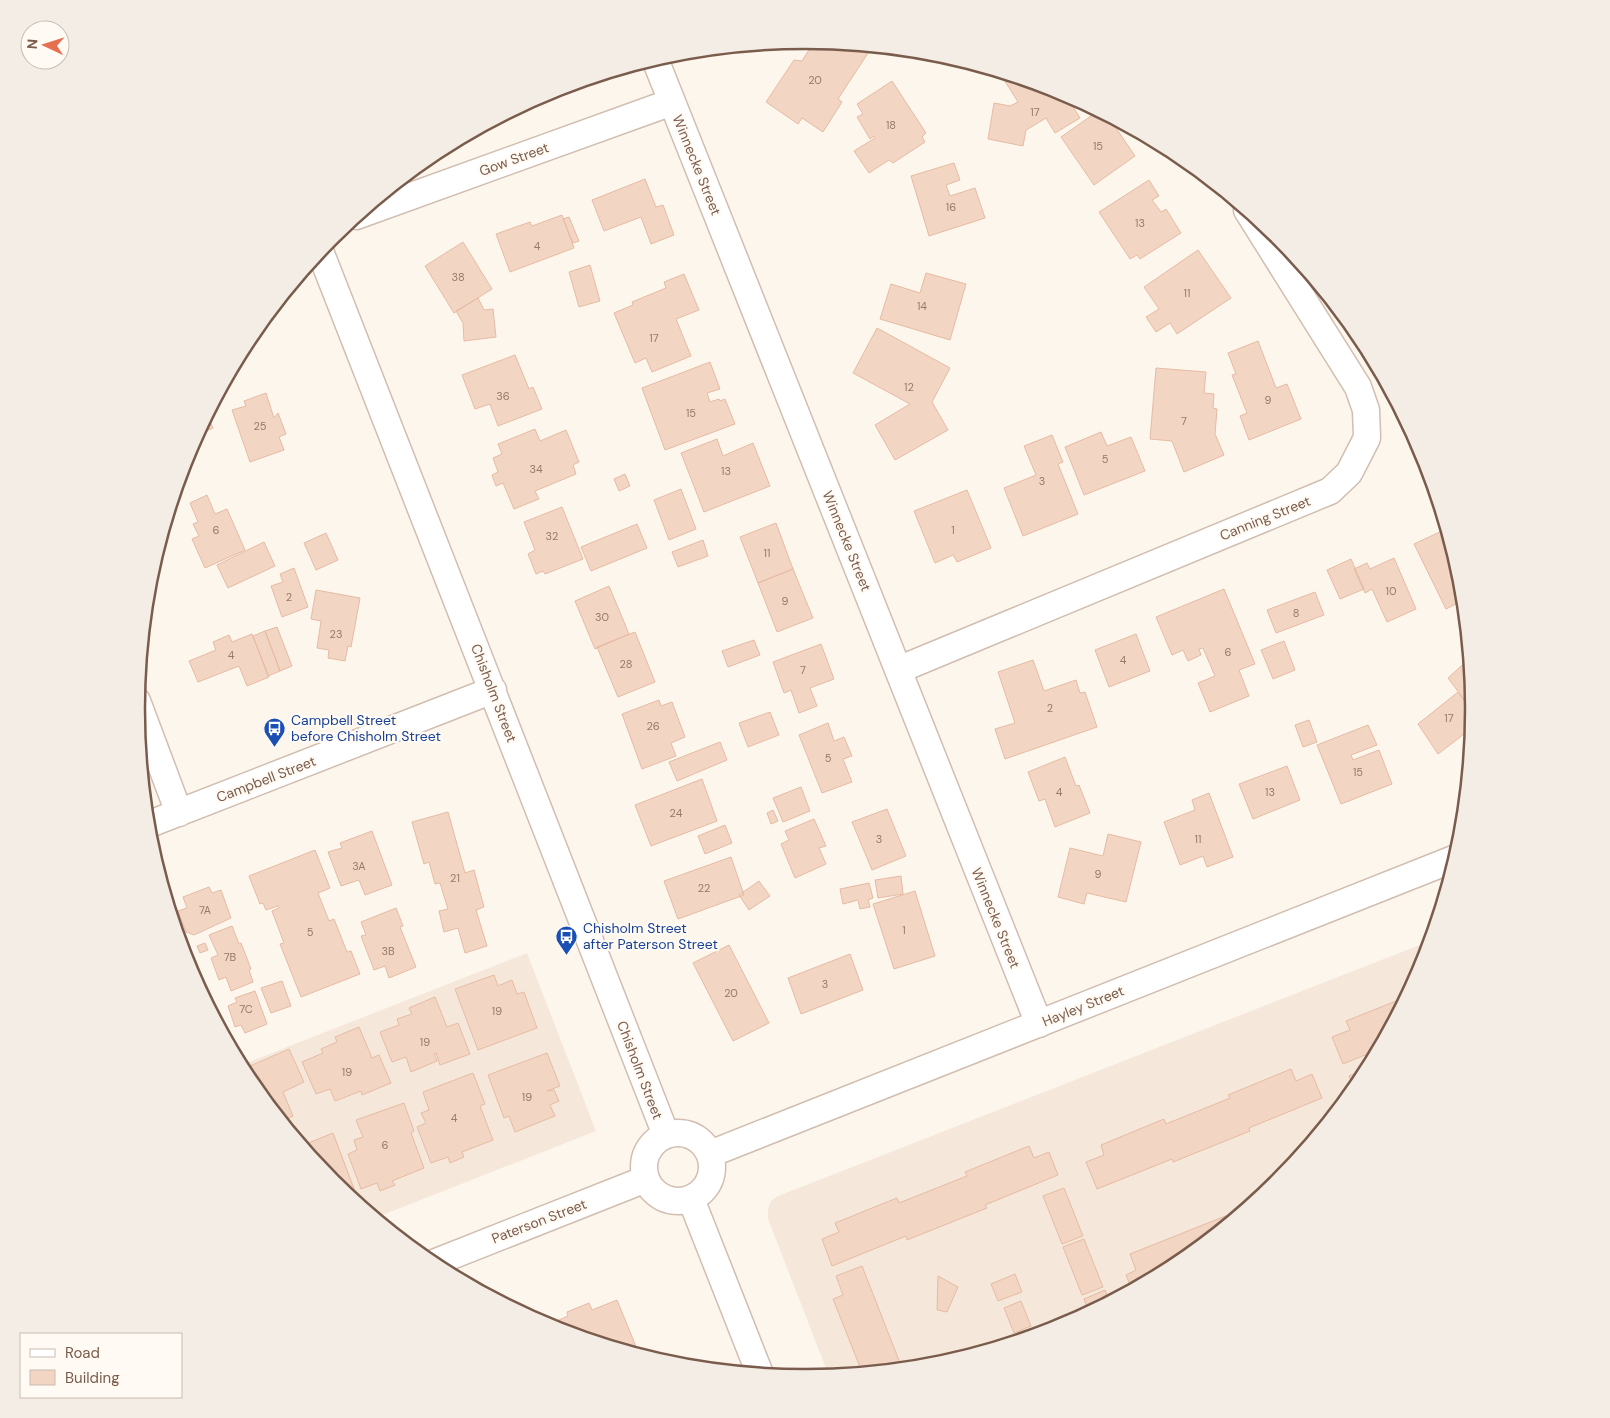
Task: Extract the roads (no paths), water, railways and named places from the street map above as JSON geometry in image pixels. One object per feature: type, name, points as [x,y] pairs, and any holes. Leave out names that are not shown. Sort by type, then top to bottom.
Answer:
[{"type":"street","name":"Winnecke Street","points":[[658,65],[1038,1024]]},
{"type":"street","name":"Gow Street","points":[[374,209],[672,102]]},
{"type":"street","name":"Canning Street","points":[[898,670],[1330,491],[1349,473],[1367,438],[1366,410],[1358,387],[1261,232]]},
{"type":"street","name":"Chisholm Street","points":[[323,259],[666,1135]]},
{"type":"street","name":"Campbell Street","points":[[154,822],[493,690]]},
{"type":"street","points":[[145,724],[179,813]]},
{"type":"street","name":"Hayley Street","points":[[710,1154],[1447,861]]},
{"type":"street","points":[[676,1133],[687,1134],[700,1142],[710,1154],[712,1175],[701,1193],[691,1199],[681,1202],[660,1196],[651,1189],[646,1179],[644,1164],[649,1148],[656,1140],[666,1135],[676,1133]]},
{"type":"street","name":"Paterson Street","points":[[441,1260],[646,1179]]},
{"type":"street","points":[[691,1199],[757,1368]]},
{"type":"place","name":"Campbell Street before Chisholm Street","points":[[275,747]]},
{"type":"place","name":"Chisholm Street after Paterson Street","points":[[567,955]]}]
